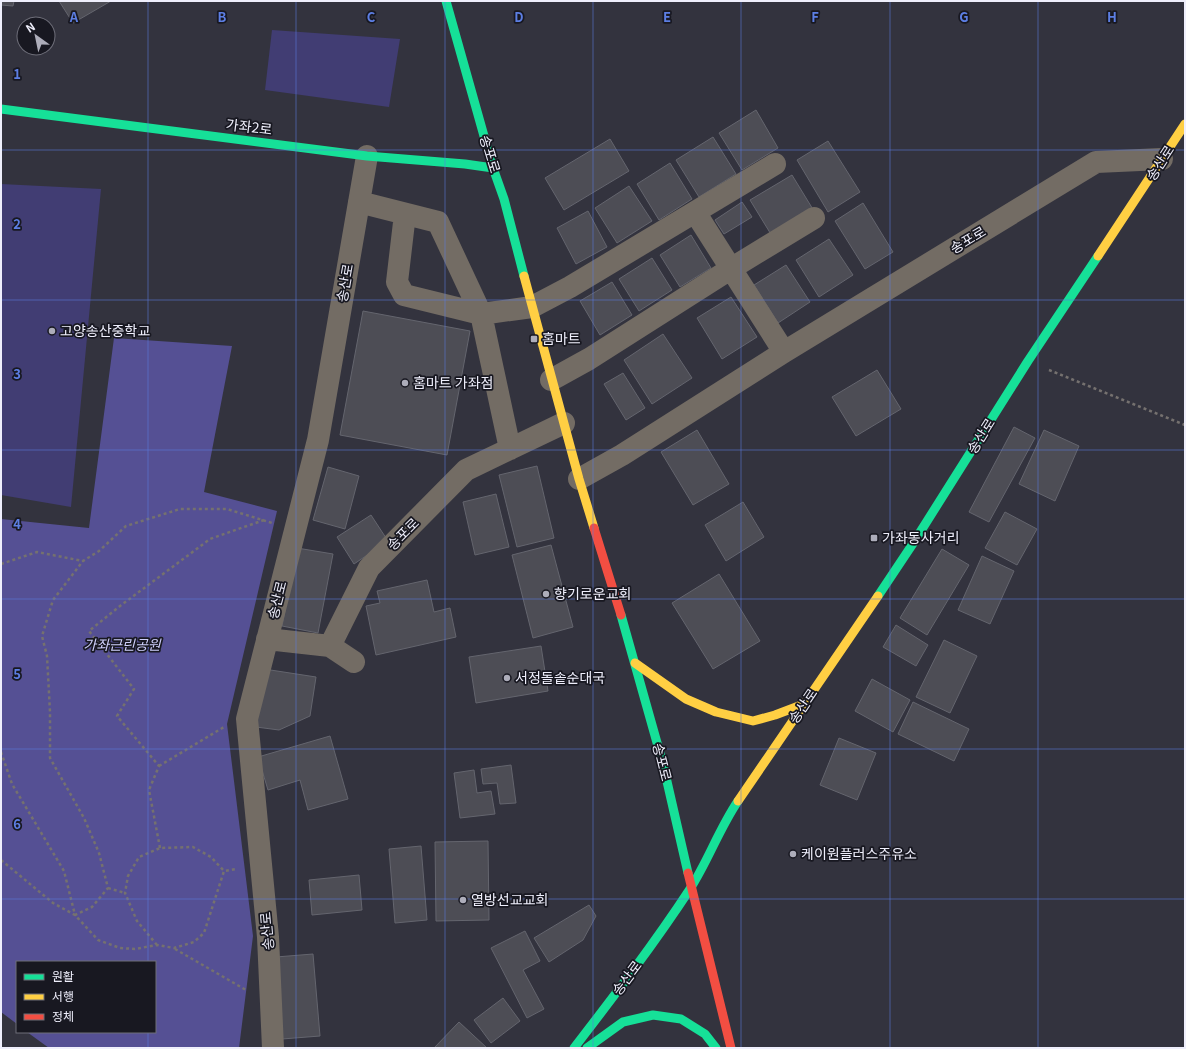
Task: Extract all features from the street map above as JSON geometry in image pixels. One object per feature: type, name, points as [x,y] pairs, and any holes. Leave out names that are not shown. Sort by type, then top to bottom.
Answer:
[{"type":"street","name":"송포로","points":[[446,1],[493,168],[504,199],[579,479],[635,663],[663,764],[691,887],[731,1048]]},
{"type":"street","name":"가좌2로","points":[[1,109],[367,156],[465,164],[493,168]]},
{"type":"street","name":"송산로","points":[[574,1048],[641,961],[691,887],[728,816],[912,545],[1028,361],[1185,124]]},
{"type":"street","name":"송산로","points":[[273,1048],[268,937],[247,719],[318,440],[367,156]]},
{"type":"street","name":"송포로","points":[[579,479],[622,455],[784,352],[1096,162],[1162,159]]},
{"type":"street","points":[[405,214],[397,282],[404,295],[480,314],[532,307],[570,287],[776,164]]},
{"type":"street","points":[[359,202],[438,222],[480,314],[510,449]]},
{"type":"street","points":[[695,212],[784,352]]},
{"type":"street","points":[[552,380],[589,359],[814,218]]},
{"type":"street","name":"송포로","points":[[330,646],[369,568],[466,470],[564,423]]},
{"type":"street","points":[[267,639],[330,646],[354,662]]},
{"type":"street","points":[[635,663],[686,699],[716,712],[753,721],[775,715],[804,704]]},
{"type":"street","points":[[587,1048],[623,1022],[652,1015],[681,1019],[705,1034],[716,1048]]},
{"type":"path","points":[[1028,361],[1185,425]]},
{"type":"path","points":[[108,888],[99,853],[84,818],[50,758],[50,705],[47,656],[42,636],[53,600],[83,561],[99,551],[126,526],[180,509],[227,509],[278,525]]},
{"type":"path","points":[[159,766],[117,716],[134,689],[89,631],[210,539],[265,520]]},
{"type":"path","points":[[1,564],[37,552],[83,561]]},
{"type":"path","points":[[160,848],[149,790],[159,766],[228,724]]},
{"type":"path","points":[[1,752],[12,784],[64,871],[74,915]]},
{"type":"path","points":[[157,945],[137,921],[125,893],[128,876],[139,857],[160,848],[193,847],[211,857],[224,870]]},
{"type":"path","points":[[1,860],[54,903],[74,915],[98,940],[120,948],[134,949],[157,945],[174,948],[246,990]]},
{"type":"path","points":[[224,870],[243,868]]},
{"type":"path","points":[[174,948],[194,942],[204,933],[224,870]]},
{"type":"path","points":[[108,888],[125,893]]},
{"type":"path","points":[[74,915],[92,908],[108,888]]},
{"type":"shaded area","points":[[272,30],[400,39],[389,107],[265,90]]},
{"type":"shaded area","name":"고양송산중학교","points":[[1,184],[101,189],[71,507],[1,495]]},
{"type":"green space","name":"가좌근린공원","points":[[114,338],[232,346],[204,492],[277,511],[227,724],[253,936],[239,1048],[49,1048],[28,1033],[156,1033],[156,961],[16,961],[16,1023],[1,1012],[1,519],[89,528]]},
{"type":"building","points":[[1,1],[14,1],[13,6],[1,5]]},
{"type":"building","points":[[59,1],[111,1],[73,23]]},
{"type":"building","points":[[756,110],[778,148],[742,170],[719,133]]},
{"type":"building","points":[[713,137],[736,174],[699,197],[676,160]]},
{"type":"building","points":[[610,139],[629,171],[564,210],[545,178]]},
{"type":"building","points":[[828,141],[860,192],[828,212],[797,160]]},
{"type":"building","points":[[670,163],[692,199],[659,220],[637,184]]},
{"type":"building","points":[[792,175],[814,211],[772,236],[750,200]]},
{"type":"building","points":[[629,186],[652,221],[617,243],[595,208]]},
{"type":"building","points":[[742,202],[752,217],[724,234],[715,220]]},
{"type":"building","points":[[863,203],[893,252],[865,269],[835,221]]},
{"type":"building","points":[[588,211],[607,247],[576,264],[557,228]]},
{"type":"building","points":[[691,235],[711,268],[680,287],[660,255]]},
{"type":"building","points":[[829,239],[853,275],[819,297],[796,260]]},
{"type":"building","points":[[652,258],[672,290],[639,311],[619,279]]},
{"type":"building","points":[[786,265],[810,302],[778,323],[754,285]]},
{"type":"building","points":[[612,282],[632,315],[600,335],[580,301]]},
{"type":"building","points":[[731,297],[757,337],[722,359],[697,318]]},
{"type":"building","name":"홈마트 가좌점","points":[[363,311],[470,331],[447,455],[340,435]]},
{"type":"building","points":[[663,334],[692,378],[652,404],[624,360]]},
{"type":"building","points":[[877,370],[901,409],[856,436],[832,397]]},
{"type":"building","points":[[623,373],[645,408],[626,420],[604,384]]},
{"type":"building","points":[[1014,427],[1035,438],[989,522],[969,512]]},
{"type":"building","points":[[697,430],[729,484],[693,505],[661,452]]},
{"type":"building","points":[[1044,430],[1079,446],[1055,501],[1019,484]]},
{"type":"building","points":[[537,466],[554,538],[517,547],[499,475]]},
{"type":"building","points":[[328,467],[359,476],[345,529],[313,520]]},
{"type":"building","points":[[496,494],[509,547],[475,555],[463,502]]},
{"type":"building","points":[[743,502],[764,537],[726,561],[705,525]]},
{"type":"building","points":[[1005,512],[1037,529],[1017,565],[985,548]]},
{"type":"building","points":[[371,515],[388,541],[354,564],[337,537]]},
{"type":"building","points":[[551,545],[573,627],[533,638],[512,555]]},
{"type":"building","points":[[297,548],[333,554],[318,633],[282,626]]},
{"type":"building","points":[[942,549],[969,565],[927,635],[900,618]]},
{"type":"building","points":[[982,556],[1014,571],[990,624],[958,610]]},
{"type":"building","points":[[719,574],[760,641],[713,669],[672,603]]},
{"type":"building","points":[[427,580],[434,612],[450,608],[456,637],[376,655],[366,606],[380,603],[377,591]]},
{"type":"building","points":[[896,625],[928,645],[916,666],[883,647]]},
{"type":"building","points":[[944,640],[977,656],[950,713],[916,697]]},
{"type":"building","points":[[541,646],[548,691],[476,703],[469,657]]},
{"type":"building","points":[[264,669],[316,677],[310,716],[279,730],[256,727]]},
{"type":"building","points":[[872,679],[910,700],[893,732],[855,711]]},
{"type":"building","points":[[913,702],[969,729],[954,761],[898,734]]},
{"type":"building","points":[[330,736],[348,799],[308,810],[300,780],[268,790],[258,757]]},
{"type":"building","points":[[839,738],[876,753],[857,800],[820,785]]},
{"type":"building","points":[[511,765],[516,803],[500,804],[497,783],[483,784],[481,769]]},
{"type":"building","points":[[474,770],[477,793],[491,791],[495,814],[460,818],[454,773]]},
{"type":"building","points":[[488,841],[489,920],[436,921],[435,842]]},
{"type":"building","points":[[421,846],[427,920],[395,923],[389,849]]},
{"type":"building","points":[[359,875],[362,910],[312,915],[309,880]]},
{"type":"building","points":[[589,905],[596,916],[583,940],[549,962],[534,938]]},
{"type":"building","points":[[525,931],[540,961],[523,970],[544,1009],[527,1018],[491,948]]},
{"type":"building","points":[[313,954],[320,1036],[282,1039],[276,957]]},
{"type":"building","points":[[503,998],[520,1021],[491,1043],[474,1020]]},
{"type":"building","points":[[459,1022],[487,1048],[434,1048]]},
{"type":"traffic: fast","points":[[446,1],[493,168],[504,199],[524,276]]},
{"type":"traffic: fast","points":[[1,109],[367,156],[465,164],[493,168]]},
{"type":"traffic: fast","points":[[878,596],[912,545],[1028,361],[1098,256]]},
{"type":"traffic: fast","points":[[621,615],[663,764],[688,873]]},
{"type":"traffic: fast","points":[[574,1048],[648,950],[690,889],[738,801]]},
{"type":"traffic: fast","points":[[587,1048],[623,1022],[653,1015],[681,1019],[705,1034],[716,1048]]},
{"type":"traffic: slow","points":[[1098,256],[1185,124]]},
{"type":"traffic: slow","points":[[524,276],[579,479],[594,528]]},
{"type":"traffic: slow","points":[[738,801],[878,596]]},
{"type":"traffic: slow","points":[[635,663],[686,699],[716,712],[753,721],[775,715],[804,704]]},
{"type":"traffic: jam","points":[[594,528],[621,615]]},
{"type":"traffic: jam","points":[[688,873],[731,1048]]},
{"type":"place","name":"고양송산중학교","points":[[52,331]]},
{"type":"place","name":"홈마트","points":[[534,339]]},
{"type":"place","name":"홈마트 가좌점","points":[[405,383]]},
{"type":"place","name":"가좌동사거리","points":[[874,538]]},
{"type":"place","name":"향기로운교회","points":[[546,594]]},
{"type":"place","name":"서정돌솥순대국","points":[[507,678]]},
{"type":"place","name":"케이원플러스주유소","points":[[793,854]]},
{"type":"place","name":"열방선교교회","points":[[463,900]]}]
